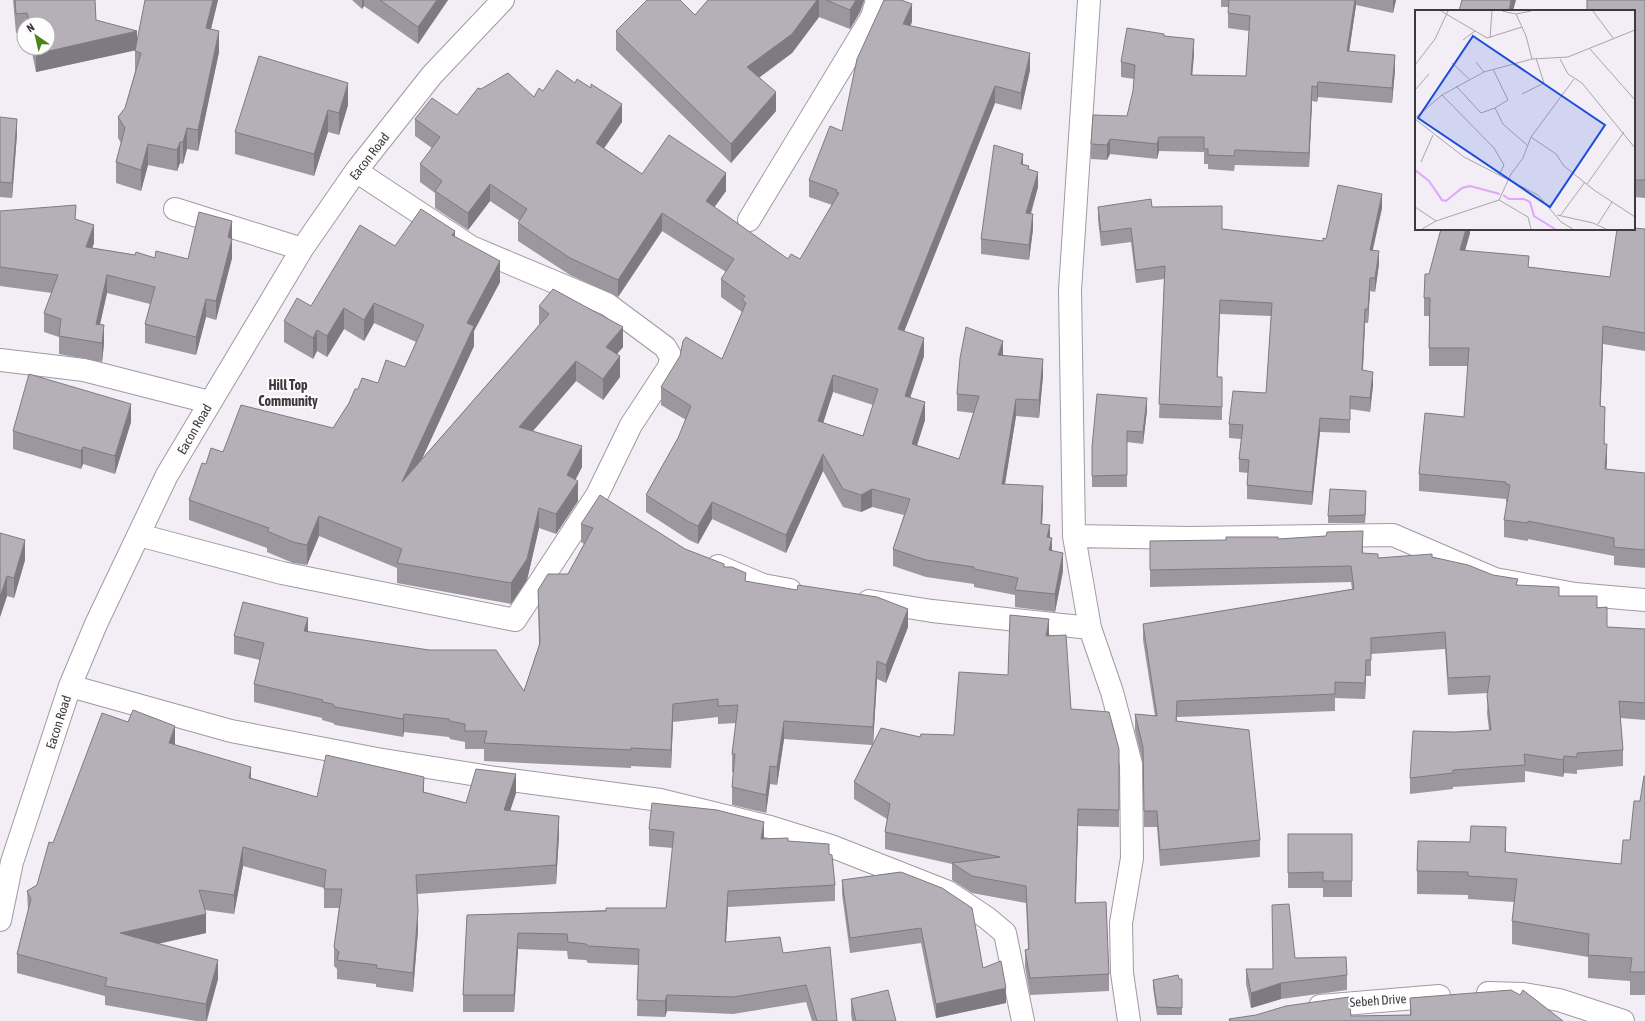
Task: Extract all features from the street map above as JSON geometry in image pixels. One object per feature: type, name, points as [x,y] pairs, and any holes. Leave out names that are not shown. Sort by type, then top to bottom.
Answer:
[{"type":"street","name":"Eacon Road","points":[[0,920],[12,862],[70,686],[96,624],[167,476],[209,402],[302,249],[356,171],[432,75],[503,0]]},
{"type":"street","points":[[749,220],[872,17],[877,0]]},
{"type":"street","points":[[1090,0],[1070,290],[1074,536],[1090,628],[1112,692],[1131,764],[1132,858],[1121,923],[1122,973],[1129,1021]]},
{"type":"street","points":[[138,535],[282,573],[514,620],[597,495],[631,426],[669,368],[671,357],[665,347],[607,304],[472,247],[356,171]]},
{"type":"street","points":[[175,209],[302,249]]},
{"type":"street","points":[[0,360],[84,370],[209,402]]},
{"type":"street","points":[[597,495],[617,508]]},
{"type":"street","points":[[1074,536],[1190,538],[1393,535],[1495,579],[1575,594],[1645,600]]},
{"type":"street","points":[[698,557],[763,585],[814,593]]},
{"type":"street","points":[[853,599],[932,611],[1090,628]]},
{"type":"street","points":[[70,686],[231,731],[385,760],[496,778],[660,800],[770,827],[831,846],[948,892],[988,918],[1005,933],[1023,1021]]},
{"type":"street","name":"Sebeh Drive","points":[[1299,1009],[1352,1002],[1463,994],[1524,994],[1559,1000],[1623,1021]]},
{"type":"building","points":[[15,0],[95,0],[96,20],[137,31],[56,49],[56,16],[28,16],[27,13],[16,14]]},
{"type":"building","points":[[145,0],[213,0],[206,28],[219,31],[198,130],[187,128],[183,142],[180,142],[177,150],[148,144],[141,170],[116,162],[125,128],[118,117],[125,108],[141,53],[135,51]]},
{"type":"building","points":[[380,0],[437,0],[418,27]]},
{"type":"building","points":[[647,0],[680,0],[695,15],[708,0],[817,0],[792,34],[747,67],[776,92],[731,144],[616,31]]},
{"type":"building","points":[[826,0],[856,0],[850,10]]},
{"type":"building","points":[[884,0],[901,0],[912,4],[903,24],[1030,53],[1021,93],[995,86],[898,329],[924,338],[905,396],[925,402],[912,444],[959,459],[979,396],[957,394],[960,358],[966,327],[1003,341],[998,355],[1043,359],[1039,400],[1016,399],[1002,484],[1043,486],[1041,524],[1050,525],[1047,537],[1052,538],[1049,550],[1063,553],[1055,594],[1015,590],[1018,578],[974,569],[974,567],[926,560],[893,549],[910,499],[872,489],[861,495],[843,489],[823,454],[786,535],[712,502],[698,526],[646,495],[678,438],[691,406],[661,387],[680,356],[683,341],[686,337],[722,359],[746,303],[742,300],[745,296],[721,279],[734,259],[662,213],[618,280],[570,258],[518,223],[527,209],[490,184],[468,213],[435,191],[442,181],[420,164],[440,137],[415,119],[432,98],[457,115],[478,88],[481,89],[508,73],[534,97],[539,88],[543,91],[557,70],[575,83],[577,79],[591,88],[591,84],[622,104],[596,143],[642,174],[669,135],[726,173],[706,201],[788,259],[791,254],[800,259],[839,193],[836,192],[837,190],[809,180],[830,126],[842,131],[857,59]],"holes":[[[833,375],[878,389],[863,436],[818,421]]]},
{"type":"building","points":[[1229,0],[1355,0],[1347,51],[1395,55],[1392,88],[1318,82],[1317,87],[1312,86],[1309,153],[1235,150],[1234,156],[1208,155],[1208,149],[1204,149],[1204,137],[1159,137],[1157,144],[1110,139],[1107,145],[1091,144],[1093,115],[1127,116],[1133,91],[1135,65],[1121,62],[1127,28],[1164,34],[1164,36],[1194,39],[1191,75],[1246,76],[1250,16],[1228,13]]},
{"type":"building","points":[[1462,0],[1511,0],[1509,10],[1459,10]]},
{"type":"building","points":[[1587,0],[1645,0],[1645,180],[1635,180],[1635,10],[1587,10]]},
{"type":"building","points":[[259,56],[348,83],[339,113],[328,110],[314,154],[235,132]]},
{"type":"building","points":[[0,117],[17,119],[12,183],[0,182]]},
{"type":"building","points":[[994,145],[1023,154],[1021,164],[1029,166],[1028,169],[1038,172],[1026,213],[1033,214],[1029,245],[981,239]]},
{"type":"building","points":[[1338,185],[1382,194],[1370,250],[1379,251],[1375,278],[1370,278],[1368,309],[1365,309],[1362,370],[1373,372],[1370,398],[1350,396],[1350,420],[1320,418],[1312,492],[1247,485],[1249,460],[1239,459],[1243,425],[1229,424],[1233,391],[1266,393],[1272,303],[1220,300],[1217,377],[1222,377],[1222,407],[1159,404],[1165,266],[1136,270],[1131,228],[1101,232],[1098,207],[1151,199],[1152,207],[1222,206],[1222,229],[1323,241],[1323,238],[1326,239]]},
{"type":"building","points":[[76,205],[75,219],[94,225],[86,247],[135,255],[136,252],[155,258],[156,251],[188,259],[199,212],[232,221],[228,237],[232,239],[216,301],[206,299],[196,337],[145,324],[155,287],[107,275],[96,324],[104,325],[102,343],[59,336],[61,319],[44,313],[58,275],[0,267],[0,211]]},
{"type":"building","points":[[421,209],[455,231],[452,235],[500,261],[467,323],[474,326],[402,482],[549,314],[539,306],[553,289],[623,327],[606,347],[620,356],[603,379],[576,361],[519,427],[582,446],[567,475],[578,481],[556,514],[539,508],[527,559],[511,583],[397,563],[402,549],[319,516],[307,545],[293,542],[267,531],[269,528],[189,500],[202,463],[206,464],[211,448],[223,452],[241,405],[333,428],[349,403],[355,389],[358,389],[362,378],[378,383],[386,360],[405,367],[424,325],[374,303],[364,320],[344,308],[327,336],[317,330],[313,338],[284,321],[297,298],[311,306],[360,225],[395,246]]},
{"type":"building","points":[[1635,228],[1645,229],[1645,333],[1603,326],[1600,406],[1605,407],[1604,444],[1607,444],[1605,469],[1645,473],[1645,550],[1614,547],[1614,538],[1528,521],[1528,523],[1504,520],[1510,485],[1506,484],[1506,482],[1419,474],[1425,413],[1464,417],[1469,348],[1429,348],[1430,298],[1424,298],[1425,274],[1429,274],[1441,230],[1466,230],[1460,250],[1529,256],[1528,267],[1610,277],[1617,230],[1635,230]]},
{"type":"building","points":[[29,374],[131,404],[115,456],[83,447],[81,451],[13,431]]},
{"type":"building","points":[[1097,394],[1147,398],[1143,432],[1127,431],[1127,475],[1092,476],[1092,447]]},
{"type":"building","points":[[1330,489],[1366,491],[1365,515],[1328,516]]},
{"type":"building","points":[[600,495],[685,549],[724,564],[724,567],[732,567],[746,573],[745,581],[797,590],[798,585],[877,597],[908,609],[886,665],[877,661],[873,727],[784,721],[777,767],[770,766],[766,795],[732,787],[735,754],[732,754],[738,705],[718,706],[718,699],[673,704],[671,750],[631,748],[631,750],[484,743],[487,731],[465,731],[465,724],[450,721],[449,719],[404,714],[403,719],[335,707],[333,704],[322,702],[323,700],[254,684],[264,643],[234,636],[243,602],[308,618],[304,631],[429,650],[496,650],[524,691],[540,643],[538,590],[548,574],[568,574],[593,528],[581,524]]},
{"type":"building","points":[[1363,531],[1362,553],[1378,554],[1378,558],[1432,554],[1432,557],[1468,565],[1493,575],[1518,579],[1516,585],[1559,587],[1559,596],[1597,596],[1597,608],[1607,607],[1607,627],[1645,629],[1645,703],[1619,701],[1623,750],[1577,753],[1577,757],[1564,756],[1563,760],[1524,754],[1525,765],[1453,770],[1453,773],[1410,778],[1413,731],[1455,732],[1491,730],[1487,696],[1490,676],[1448,678],[1445,632],[1371,638],[1371,660],[1366,660],[1365,683],[1335,682],[1335,694],[1177,701],[1176,721],[1249,730],[1260,840],[1160,850],[1157,811],[1144,811],[1143,747],[1135,714],[1157,716],[1143,624],[1354,589],[1351,566],[1150,570],[1150,541],[1226,540],[1226,537],[1278,537],[1278,539],[1326,536],[1327,532]]},
{"type":"building","points":[[0,533],[25,540],[14,578],[7,576],[0,597]]},
{"type":"building","points":[[1010,615],[1049,619],[1046,636],[1066,635],[1071,709],[1109,712],[1119,749],[1119,810],[1078,809],[1075,903],[1106,902],[1109,974],[1030,978],[1025,950],[1029,949],[1026,886],[972,876],[952,863],[1000,857],[885,832],[890,804],[854,782],[881,728],[920,737],[921,734],[954,735],[959,672],[1008,675]]},
{"type":"building","points":[[133,710],[175,726],[169,743],[251,767],[249,778],[317,797],[326,755],[424,777],[423,792],[466,803],[476,769],[516,774],[504,810],[559,816],[556,865],[416,875],[418,911],[413,973],[376,968],[377,965],[337,960],[339,952],[334,947],[342,889],[324,889],[326,870],[243,847],[234,895],[199,890],[206,914],[120,933],[218,960],[206,1004],[105,986],[107,978],[17,954],[31,899],[27,891],[37,885],[49,842],[53,843],[102,713],[128,722]]},
{"type":"building","points":[[1644,776],[1645,972],[1630,972],[1632,958],[1588,955],[1589,934],[1512,921],[1517,879],[1468,876],[1468,872],[1417,871],[1418,841],[1470,842],[1471,826],[1506,827],[1505,852],[1621,864],[1623,840],[1630,840],[1634,801],[1640,801]]},
{"type":"building","points":[[652,803],[717,810],[764,822],[761,839],[788,838],[788,841],[829,844],[829,854],[832,855],[835,885],[728,891],[725,942],[780,937],[783,953],[830,947],[837,1021],[817,1021],[806,985],[733,997],[667,995],[665,1001],[637,1000],[639,949],[588,946],[586,944],[568,942],[567,934],[518,933],[514,995],[463,995],[467,915],[606,911],[606,908],[666,908],[674,832],[649,829]]},
{"type":"building","points":[[1288,834],[1352,834],[1352,881],[1323,881],[1323,872],[1288,873]]},
{"type":"building","points":[[901,872],[942,888],[972,908],[983,968],[1001,961],[1006,988],[936,1004],[921,928],[850,938],[842,880]]},
{"type":"building","points":[[1289,904],[1295,958],[1346,957],[1347,975],[1281,983],[1251,993],[1246,969],[1273,969],[1272,905]]},
{"type":"building","points":[[1178,975],[1179,979],[1182,979],[1182,1008],[1157,1007],[1153,980]]},
{"type":"building","points":[[888,990],[896,1021],[856,1021],[851,999]]},
{"type":"building","points":[[1511,990],[1520,995],[1523,990],[1563,1021],[1230,1021],[1229,1019],[1256,1015],[1286,1006],[1349,997],[1351,1016],[1411,1015],[1410,998]]},
{"type":"district","name":"Hill Top Community","points":[[288,394]]}]
